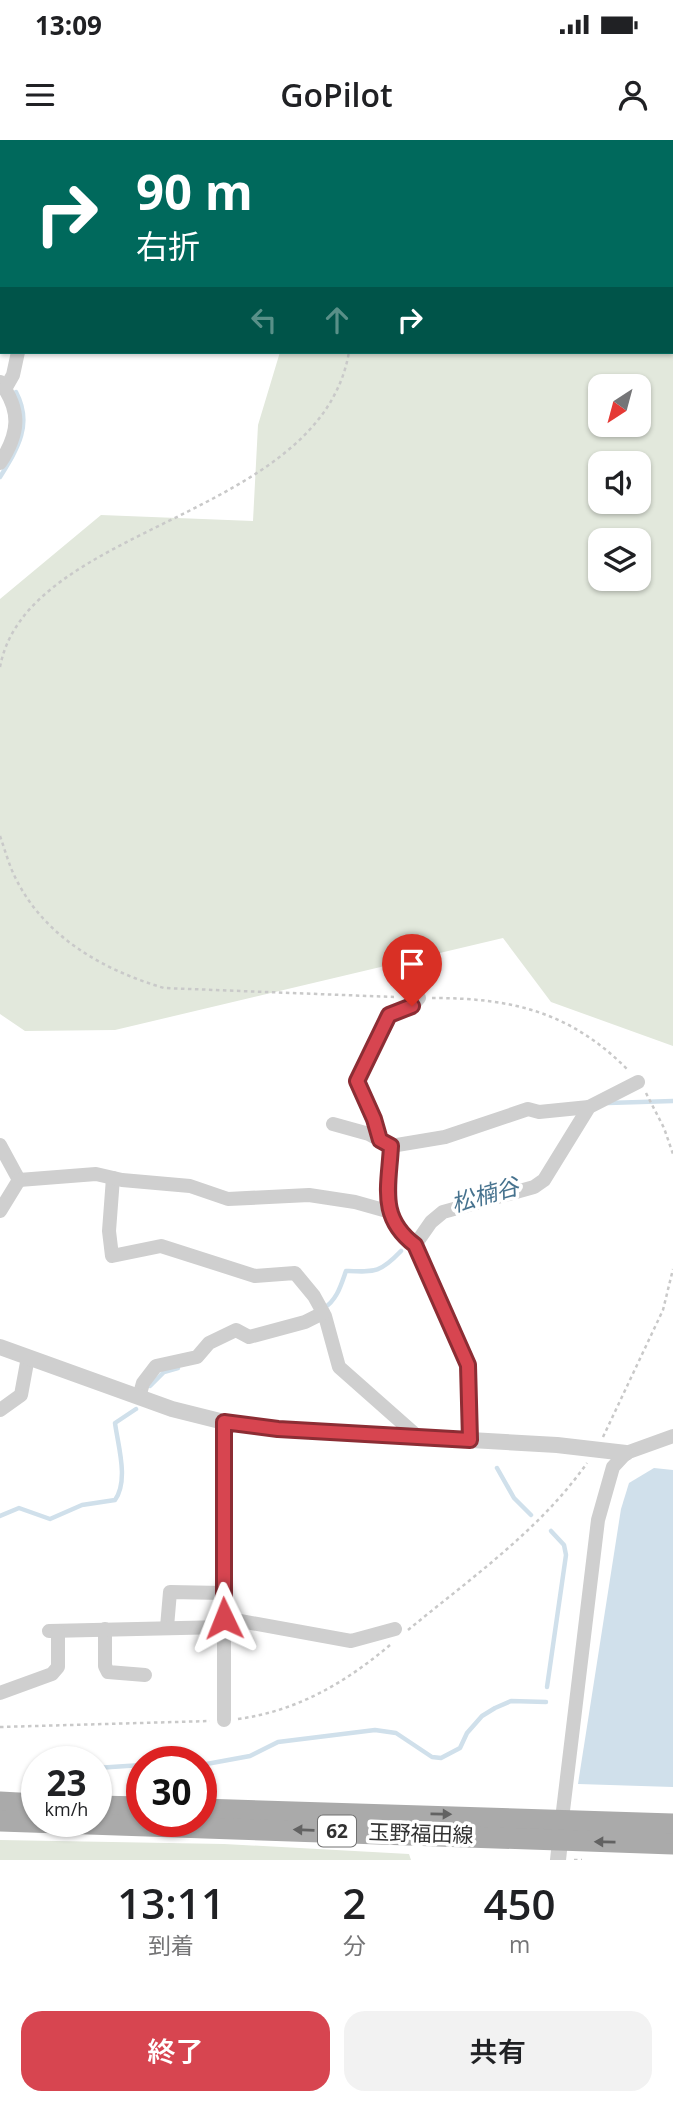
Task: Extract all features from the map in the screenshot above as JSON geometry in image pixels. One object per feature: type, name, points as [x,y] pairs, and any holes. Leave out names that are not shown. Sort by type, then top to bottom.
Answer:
[{"type":"main road","points":[[0,1802],[21,1803]]},
{"type":"main road","name":"玉野福田線","points":[[217,1809],[673,1824]]},
{"type":"main road","name":"玉野福田線","points":[[0,1821],[559,1851],[673,1844]]},
{"type":"street","points":[[0,463],[16,432],[17,417],[3,386],[13,375],[18,354]]},
{"type":"street","points":[[419,998],[412,1006],[389,1015],[357,1081],[385,1143],[387,1211],[404,1237],[415,1245],[468,1365],[470,1440]]},
{"type":"street","points":[[333,1124],[385,1143],[445,1137],[528,1109],[539,1112],[589,1107],[638,1082]]},
{"type":"street","points":[[415,1245],[431,1222],[443,1212],[534,1187],[544,1180],[589,1107]]},
{"type":"street","points":[[0,1145],[19,1180]]},
{"type":"street","points":[[19,1180],[83,1174],[190,1186],[228,1199],[309,1195],[355,1202],[387,1211]]},
{"type":"street","points":[[113,1178],[109,1231],[112,1256],[162,1246],[255,1276],[295,1273],[323,1313],[339,1367],[417,1436]]},
{"type":"street","points":[[0,1211],[19,1180]]},
{"type":"street","points":[[139,1396],[143,1383],[156,1366],[197,1356],[208,1343],[236,1330],[249,1337],[305,1322],[323,1313]]},
{"type":"street","points":[[0,1347],[139,1396],[224,1422],[626,1453]]},
{"type":"street","points":[[0,1410],[21,1395],[28,1357]]},
{"type":"street","points":[[224,1422],[225,1720]]},
{"type":"street","points":[[559,1851],[598,1520],[613,1467],[626,1453],[673,1436]]},
{"type":"street","points":[[167,1628],[170,1592],[223,1593]]},
{"type":"street","points":[[0,1693],[52,1674],[58,1667],[54,1631],[167,1628],[224,1622],[351,1641],[395,1629]]},
{"type":"street","points":[[105,1629],[105,1666],[108,1672],[145,1675]]},
{"type":"path","points":[[0,667],[3,653],[18,625],[48,592],[72,573],[223,493],[294,447],[319,418],[337,386],[348,354]]},
{"type":"path","points":[[0,836],[15,878],[58,933],[82,954],[132,979],[164,988],[487,1000],[541,1011],[600,1045],[638,1082],[654,1108],[673,1154]]},
{"type":"path","points":[[555,1505],[597,1449],[663,1310],[673,1269]]},
{"type":"path","points":[[0,1727],[249,1717]]},
{"type":"path","points":[[574,1860],[582,1860]]},
{"type":"shaded area","points":[[279,354],[673,354],[673,1046],[551,1002],[503,938],[115,1030],[25,1031],[0,1014],[0,599],[101,515],[253,521],[258,425]]},
{"type":"shaded area","points":[[654,1468],[673,1470],[673,1787],[578,1784],[621,1509],[629,1483]]},
{"type":"shaded area","points":[[0,1840],[224,1844],[409,1854],[411,1860],[0,1860]]},
{"type":"waterway","points":[[0,477],[21,436],[23,415],[16,392]]},
{"type":"waterway","name":"松楠谷","points":[[608,1103],[673,1101]]},
{"type":"waterway","name":"松楠谷","points":[[324,1308],[335,1296],[346,1271],[376,1270],[388,1264],[401,1251]]},
{"type":"waterway","name":"松楠谷","points":[[150,1386],[164,1372],[178,1368]]},
{"type":"waterway","name":"松楠谷","points":[[0,1516],[19,1508],[50,1519],[82,1505],[115,1500],[122,1473],[115,1423],[136,1409]]},
{"type":"waterway","points":[[497,1468],[514,1498],[531,1515]]},
{"type":"waterway","points":[[547,1687],[566,1555],[564,1545],[551,1531]]},
{"type":"waterway","points":[[217,1762],[250,1756],[278,1742],[375,1730],[396,1733],[432,1757],[441,1758],[460,1748],[467,1733],[482,1716],[495,1708],[511,1701],[546,1702]]},
{"type":"waterway","points":[[112,1767],[126,1766]]},
{"type":"route","points":[[224,1618],[224,1422],[278,1429],[470,1440],[468,1365],[459,1341],[439,1305],[415,1245],[404,1237],[387,1211],[391,1146],[380,1140],[357,1081],[389,1015],[412,1006]]}]
